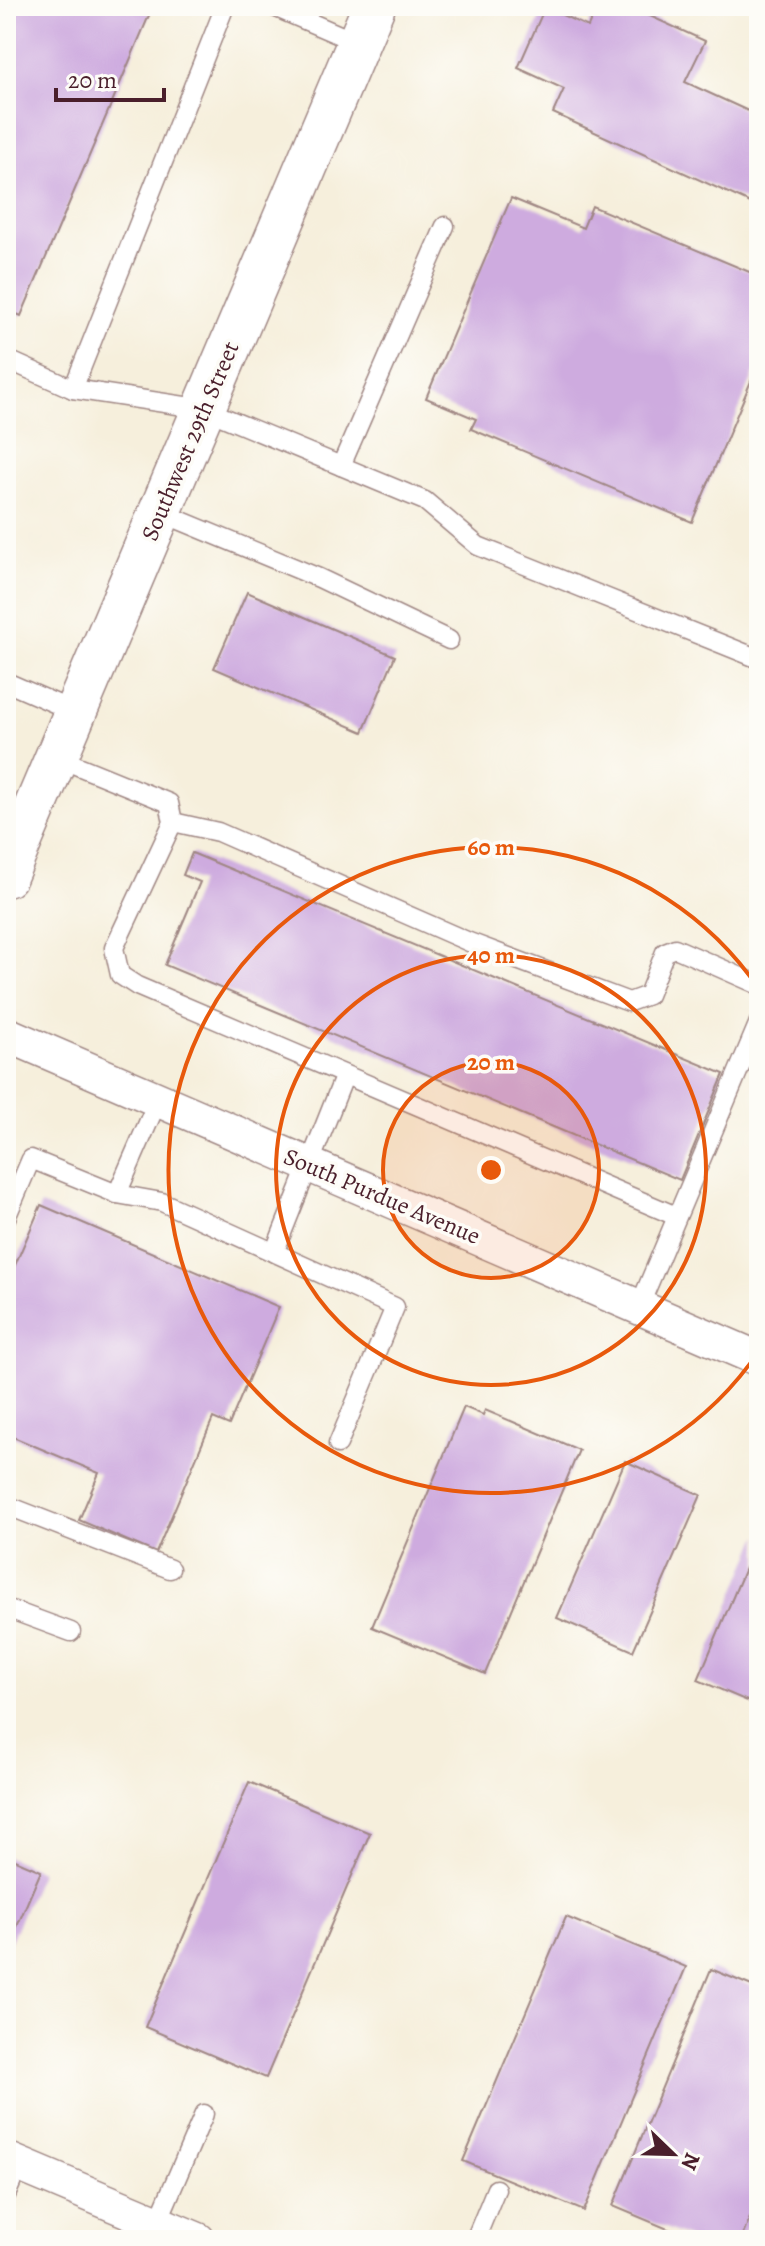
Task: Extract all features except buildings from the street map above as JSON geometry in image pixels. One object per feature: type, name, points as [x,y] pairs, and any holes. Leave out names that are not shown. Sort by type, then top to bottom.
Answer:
[{"type":"street","name":"Southwest 29th Street","points":[[6,876],[366,25]]},
{"type":"street","name":"South Purdue Avenue","points":[[6,1034],[759,1359]]},
{"type":"street","points":[[10,2173],[154,2231],[198,2240]]},
{"type":"lane","points":[[73,389],[225,6]]},
{"type":"lane","points":[[272,6],[366,25]]},
{"type":"lane","points":[[341,466],[445,226]]},
{"type":"lane","points":[[6,359],[73,389],[204,409],[425,501],[478,546],[759,659]]},
{"type":"lane","points":[[160,512],[319,578],[449,640]]},
{"type":"lane","points":[[6,682],[75,712]]},
{"type":"lane","points":[[56,757],[169,803],[173,822],[114,948],[120,975],[137,986],[344,1077],[676,1216]]},
{"type":"lane","points":[[173,822],[218,832],[469,942],[629,1002],[648,995],[665,952],[675,948],[759,985]]},
{"type":"lane","points":[[639,1307],[759,1022]]},
{"type":"lane","points":[[274,1253],[344,1077]]},
{"type":"lane","points":[[117,1194],[158,1100]]},
{"type":"lane","points":[[6,1218],[31,1159],[117,1194],[162,1202],[395,1307],[338,1444]]},
{"type":"lane","points":[[6,1505],[170,1569]]},
{"type":"lane","points":[[6,1608],[71,1632]]},
{"type":"lane","points":[[154,2231],[204,2114]]},
{"type":"lane","points":[[475,2240],[496,2189]]}]
